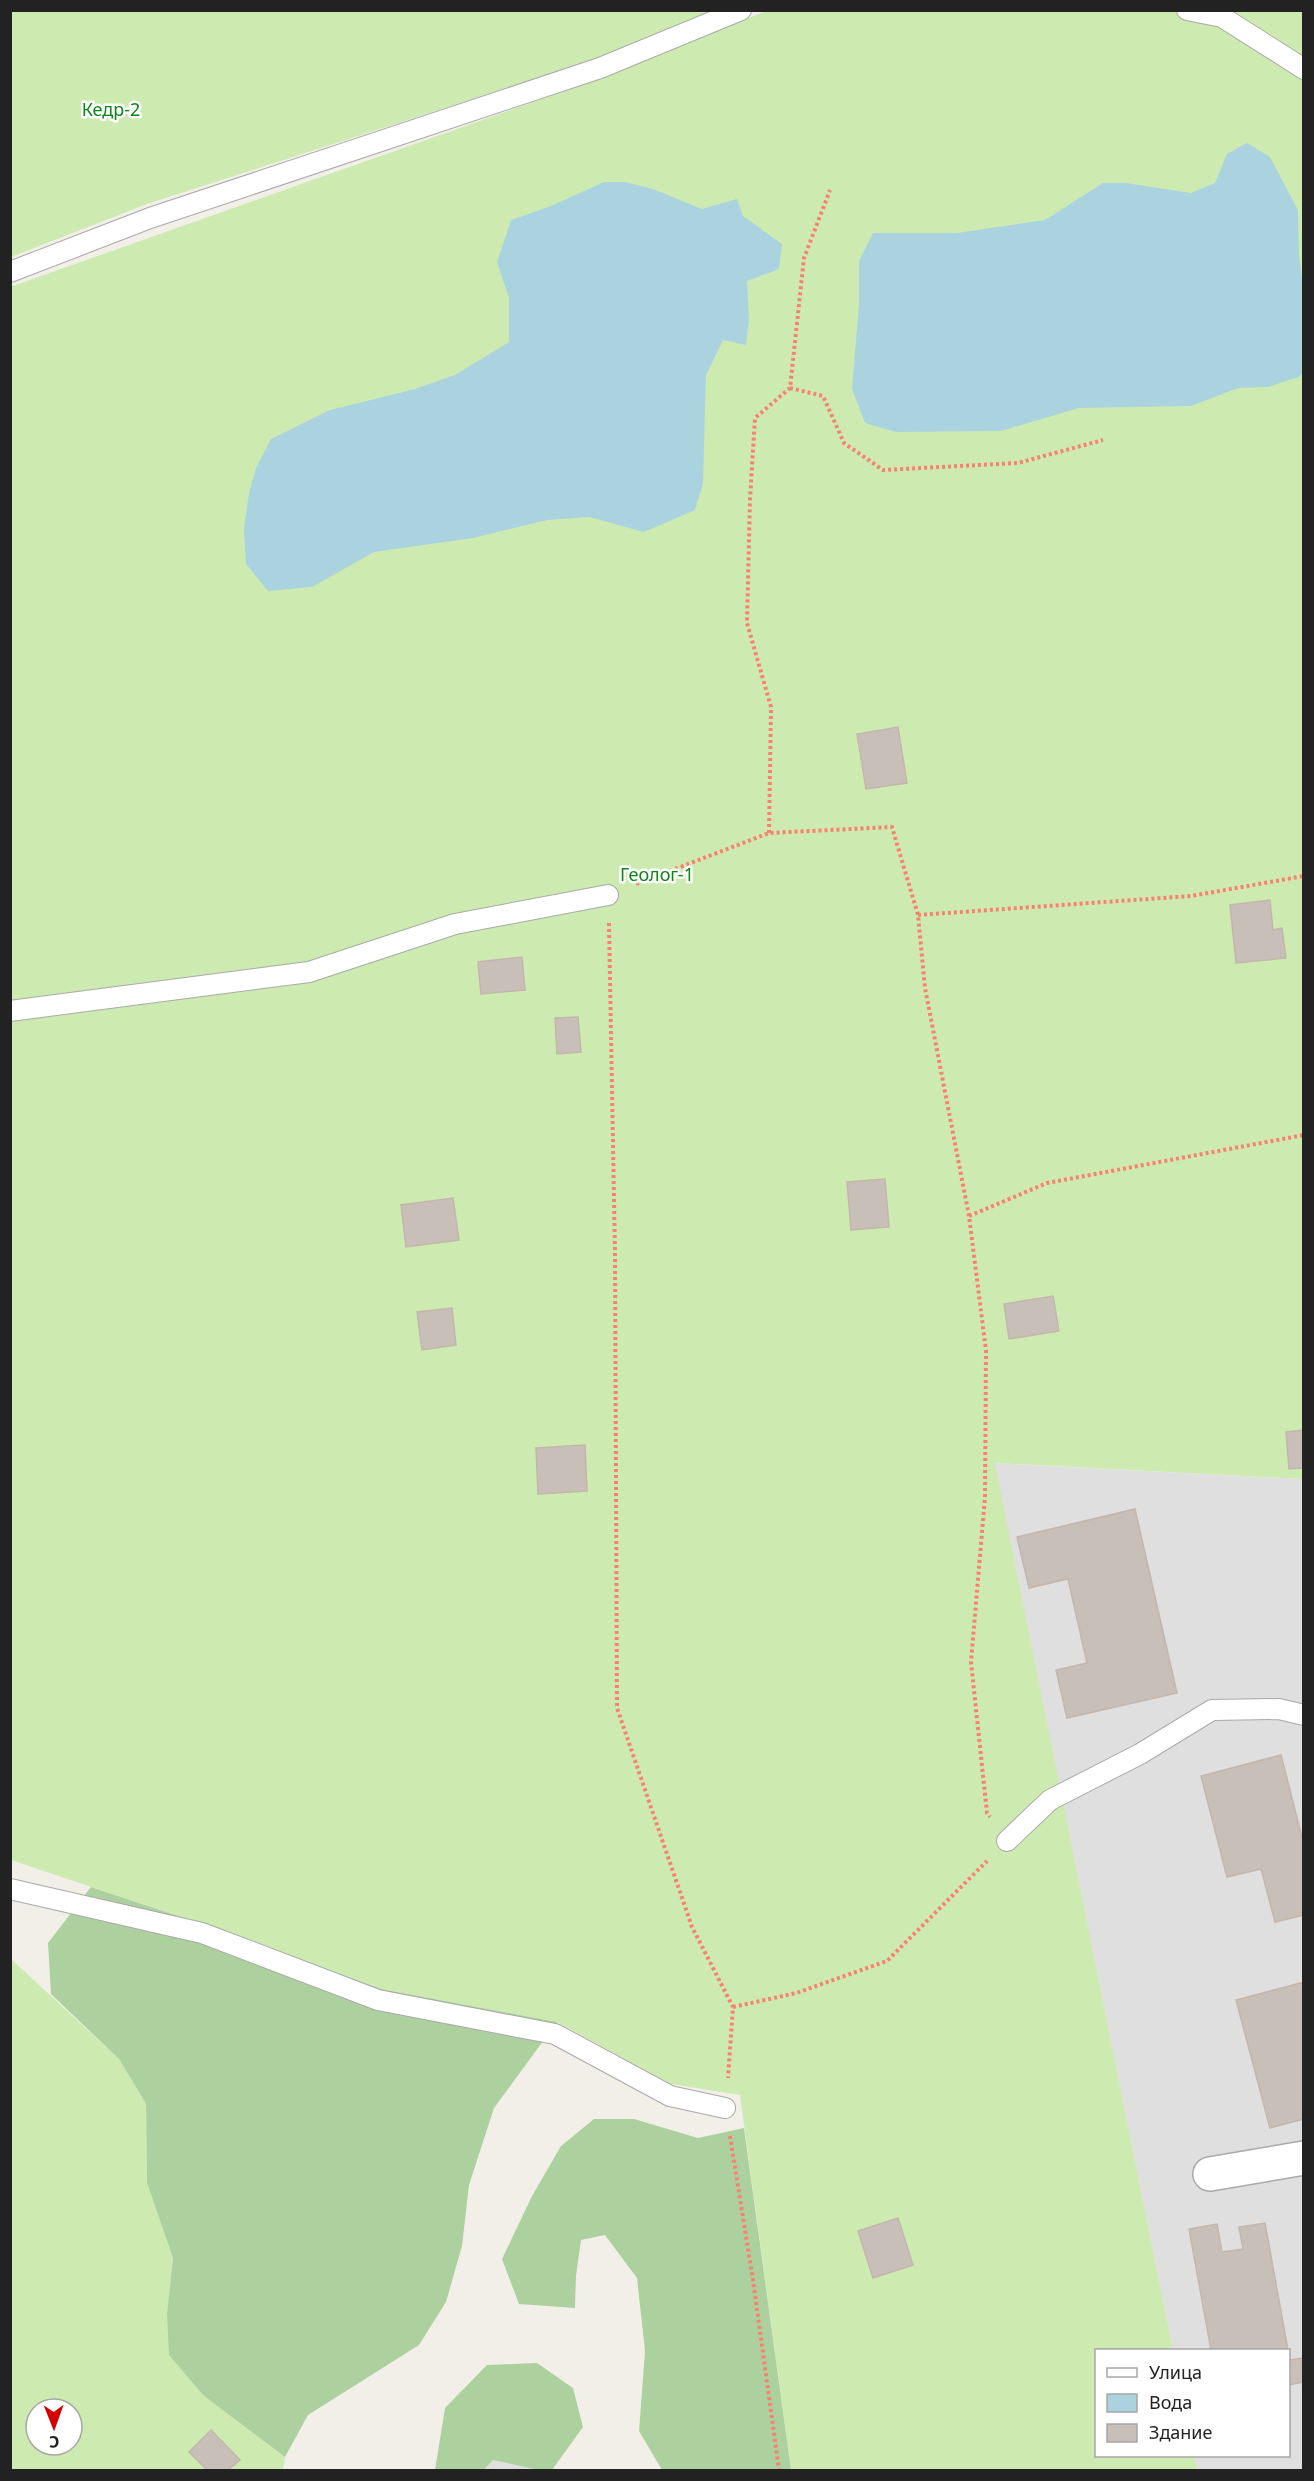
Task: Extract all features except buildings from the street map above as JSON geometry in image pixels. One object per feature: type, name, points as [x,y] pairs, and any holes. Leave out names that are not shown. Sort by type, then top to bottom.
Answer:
[{"type":"street","points":[[1210,2174],[1304,2158]]},
{"type":"lane","points":[[10,272],[150,218],[600,68],[741,10]]},
{"type":"lane","points":[[1187,10],[1222,17],[1304,69]]},
{"type":"lane","points":[[10,1011],[309,972],[455,924],[608,895]]},
{"type":"lane","points":[[1007,1840],[1050,1800],[1140,1754],[1212,1710],[1279,1709],[1304,1715]]},
{"type":"lane","points":[[10,1889],[202,1933],[378,2000],[555,2034],[670,2096],[725,2108]]},
{"type":"path","points":[[769,833],[771,707],[747,623],[750,499],[755,417],[790,388],[804,258],[830,190]]},
{"type":"path","points":[[790,388],[823,396],[844,443],[883,470],[1018,463],[1103,440]]},
{"type":"path","points":[[733,2007],[795,1993],[887,1961],[1007,1840],[987,1813],[970,1662],[985,1497],[986,1351],[969,1216],[925,988],[918,915],[892,827],[769,833],[608,895],[615,1254],[617,1708],[692,1927],[733,2007],[725,2108],[753,2280],[779,2470]]},
{"type":"path","points":[[918,915],[1191,896],[1304,876]]},
{"type":"path","points":[[969,1216],[1047,1183],[1304,1135]]},
{"type":"shaded area","points":[[994,1463],[1303,1479],[1303,2470],[1197,2470],[1194,2457],[1290,2457],[1290,2349],[1173,2349]]},
{"type":"shaded area","points":[[493,2460],[538,2470],[484,2470]]},
{"type":"green space","name":"Кедр-2","points":[[11,11],[715,11],[597,59],[147,204],[11,257]]},
{"type":"green space","name":"Геолог-1","points":[[766,11],[1303,11],[1303,1479],[995,1463],[1173,2349],[1095,2349],[1095,2457],[1194,2457],[1197,2470],[791,2470],[740,2095],[671,2084],[557,2022],[381,1989],[205,1925],[11,1860],[10,287],[604,77]]},
{"type":"green space","points":[[91,1887],[205,1925],[381,1989],[557,2022],[494,2108],[469,2185],[462,2246],[446,2302],[419,2345],[308,2415],[285,2457],[204,2396],[169,2355],[167,2313],[173,2258],[147,2183],[146,2104],[119,2059],[51,1994],[48,1943]]},
{"type":"green space","points":[[10,1958],[119,2059],[146,2104],[147,2183],[173,2258],[167,2313],[204,2396],[285,2457],[283,2470],[228,2470],[239,2459],[211,2430],[189,2452],[207,2470],[11,2470]]},
{"type":"green space","points":[[594,2119],[634,2119],[698,2138],[744,2128],[791,2470],[662,2470],[639,2431],[645,2351],[637,2278],[605,2235],[581,2240],[576,2276],[575,2308],[519,2304],[502,2259],[532,2196],[561,2146]]},
{"type":"green space","points":[[537,2363],[573,2388],[583,2427],[552,2470],[538,2470],[493,2460],[484,2470],[435,2470],[445,2408],[487,2365]]},
{"type":"water","points":[[1247,143],[1270,157],[1298,210],[1299,256],[1304,293],[1303,372],[1299,377],[1268,387],[1238,388],[1191,406],[1079,408],[1001,431],[896,432],[865,423],[852,389],[859,304],[859,261],[873,233],[957,233],[1045,220],[1103,183],[1126,183],[1191,193],[1215,183],[1227,154]]},
{"type":"water","points":[[604,182],[625,182],[653,189],[702,209],[737,199],[743,216],[782,244],[779,269],[747,281],[749,319],[746,345],[723,340],[706,375],[703,483],[695,510],[644,532],[589,517],[547,520],[473,538],[374,552],[312,587],[268,591],[246,564],[244,529],[249,493],[256,468],[271,439],[330,410],[415,389],[455,375],[509,342],[509,298],[497,262],[511,220],[551,206]]}]
